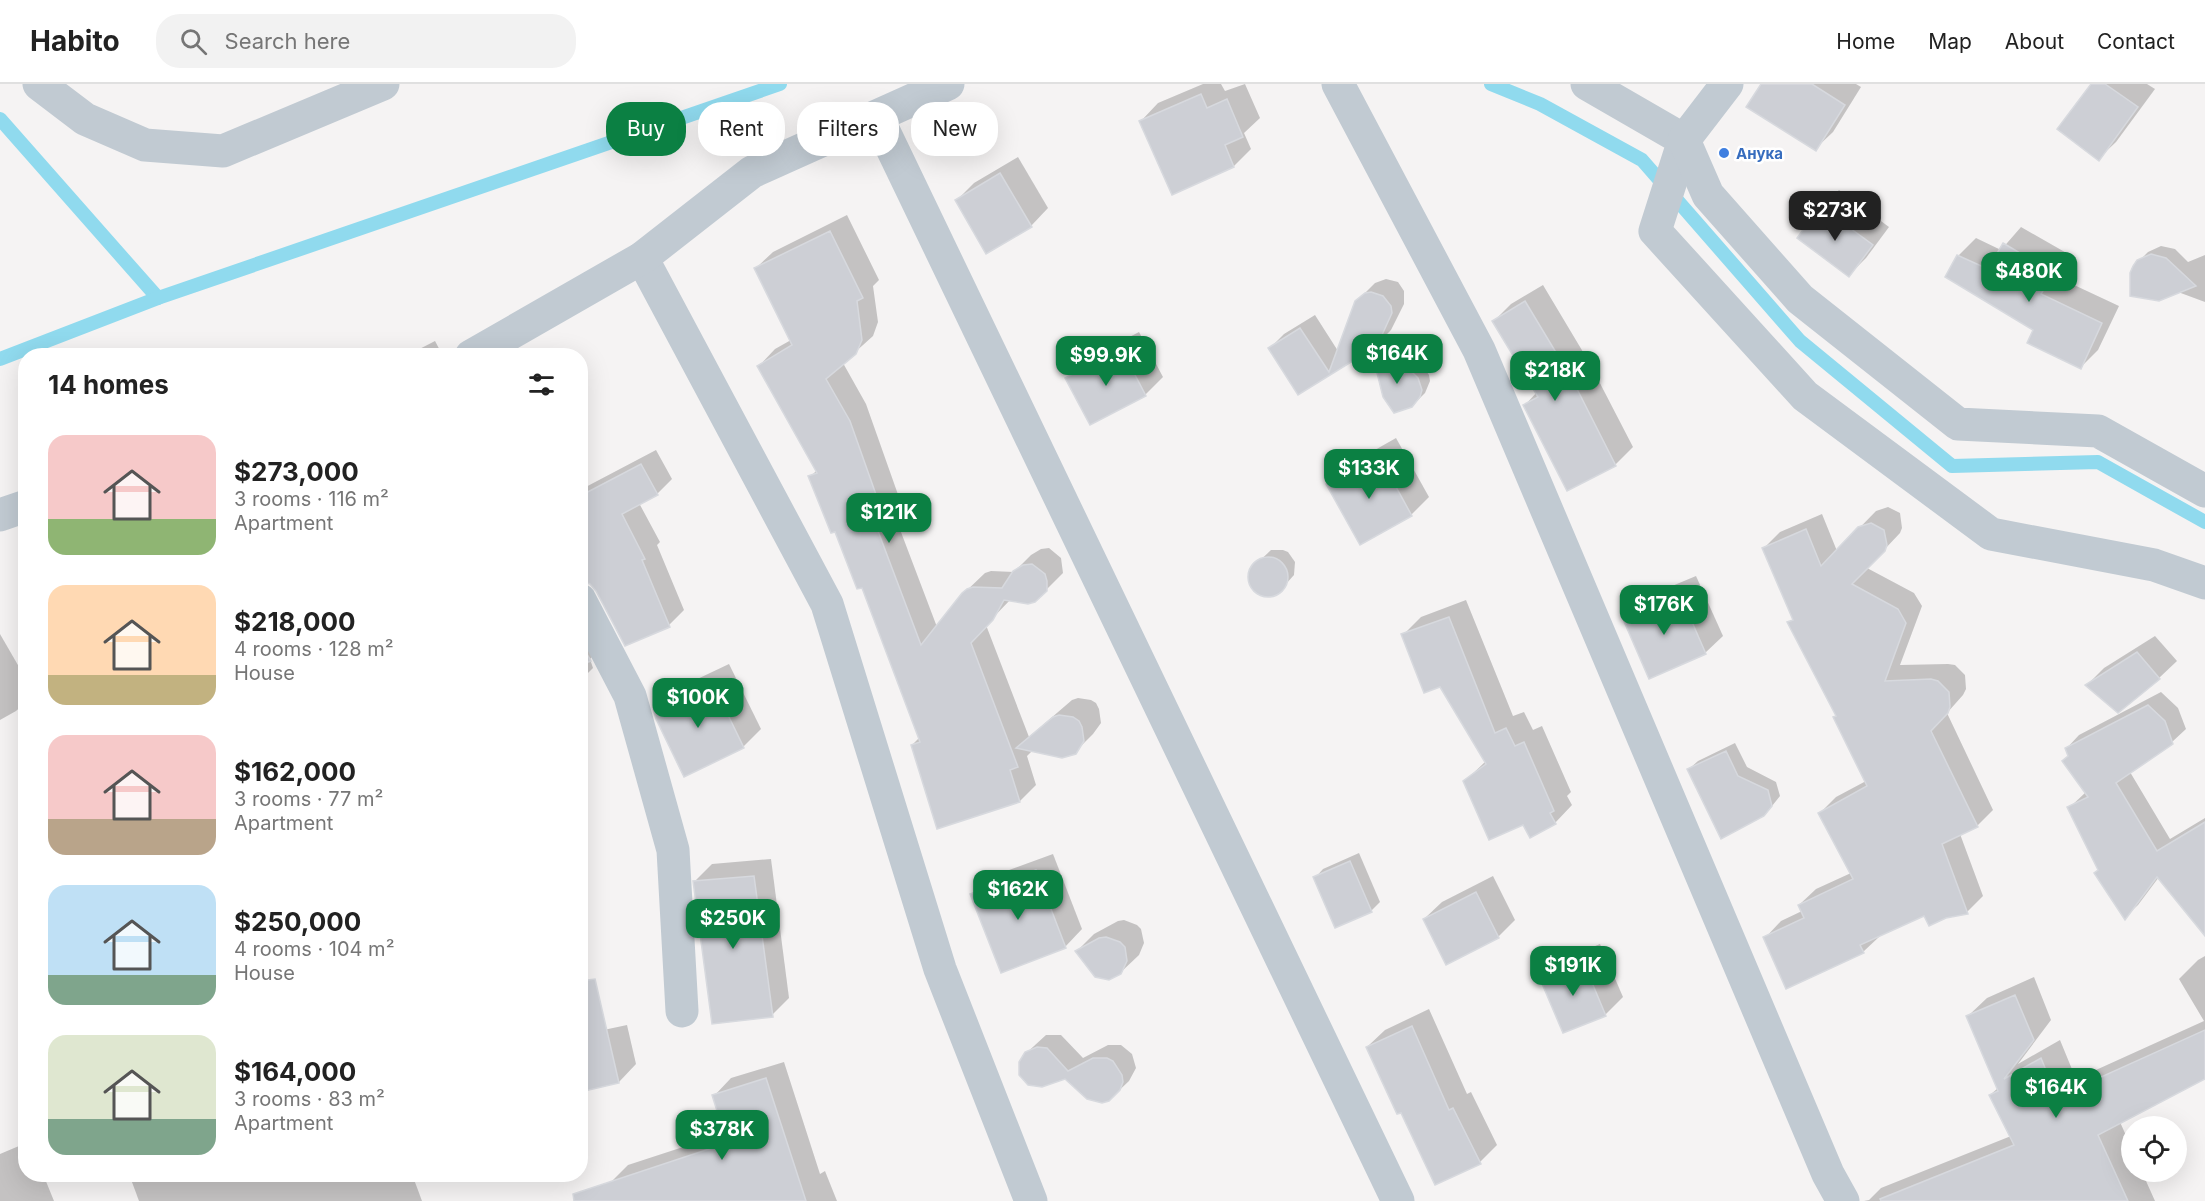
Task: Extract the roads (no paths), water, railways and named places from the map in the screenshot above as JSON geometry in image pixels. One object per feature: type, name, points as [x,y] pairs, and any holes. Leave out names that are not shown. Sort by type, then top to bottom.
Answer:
[{"type":"street","points":[[39,84],[85,119],[145,145],[223,151],[384,84]]},
{"type":"street","points":[[899,107],[948,84]]},
{"type":"street","points":[[1338,84],[1479,351],[1828,1174],[1844,1201]]},
{"type":"street","points":[[1587,84],[1680,154],[1708,195],[1800,299],[1958,424],[2098,430],[2205,491]]},
{"type":"street","points":[[1727,84],[1680,154],[1655,231],[1805,396],[1991,534],[2154,565],[2205,583]]},
{"type":"street","points":[[485,348],[642,258],[752,172],[797,152]]},
{"type":"street","points":[[896,156],[1398,1201]]},
{"type":"street","points":[[642,258],[827,604],[940,969],[1031,1201]]},
{"type":"street","points":[[0,515],[18,509]]},
{"type":"street","points":[[588,615],[630,696],[673,850],[682,1011]]},
{"type":"waterway","points":[[28,348],[158,298],[780,84]]},
{"type":"waterway","points":[[1491,84],[1540,104],[1642,160],[1800,341],[1952,466],[2098,462],[2205,522]]},
{"type":"waterway","points":[[0,119],[158,298]]},
{"type":"waterway","points":[[0,359],[18,352]]},
{"type":"place","name":"Анука","points":[[1724,153]]}]
